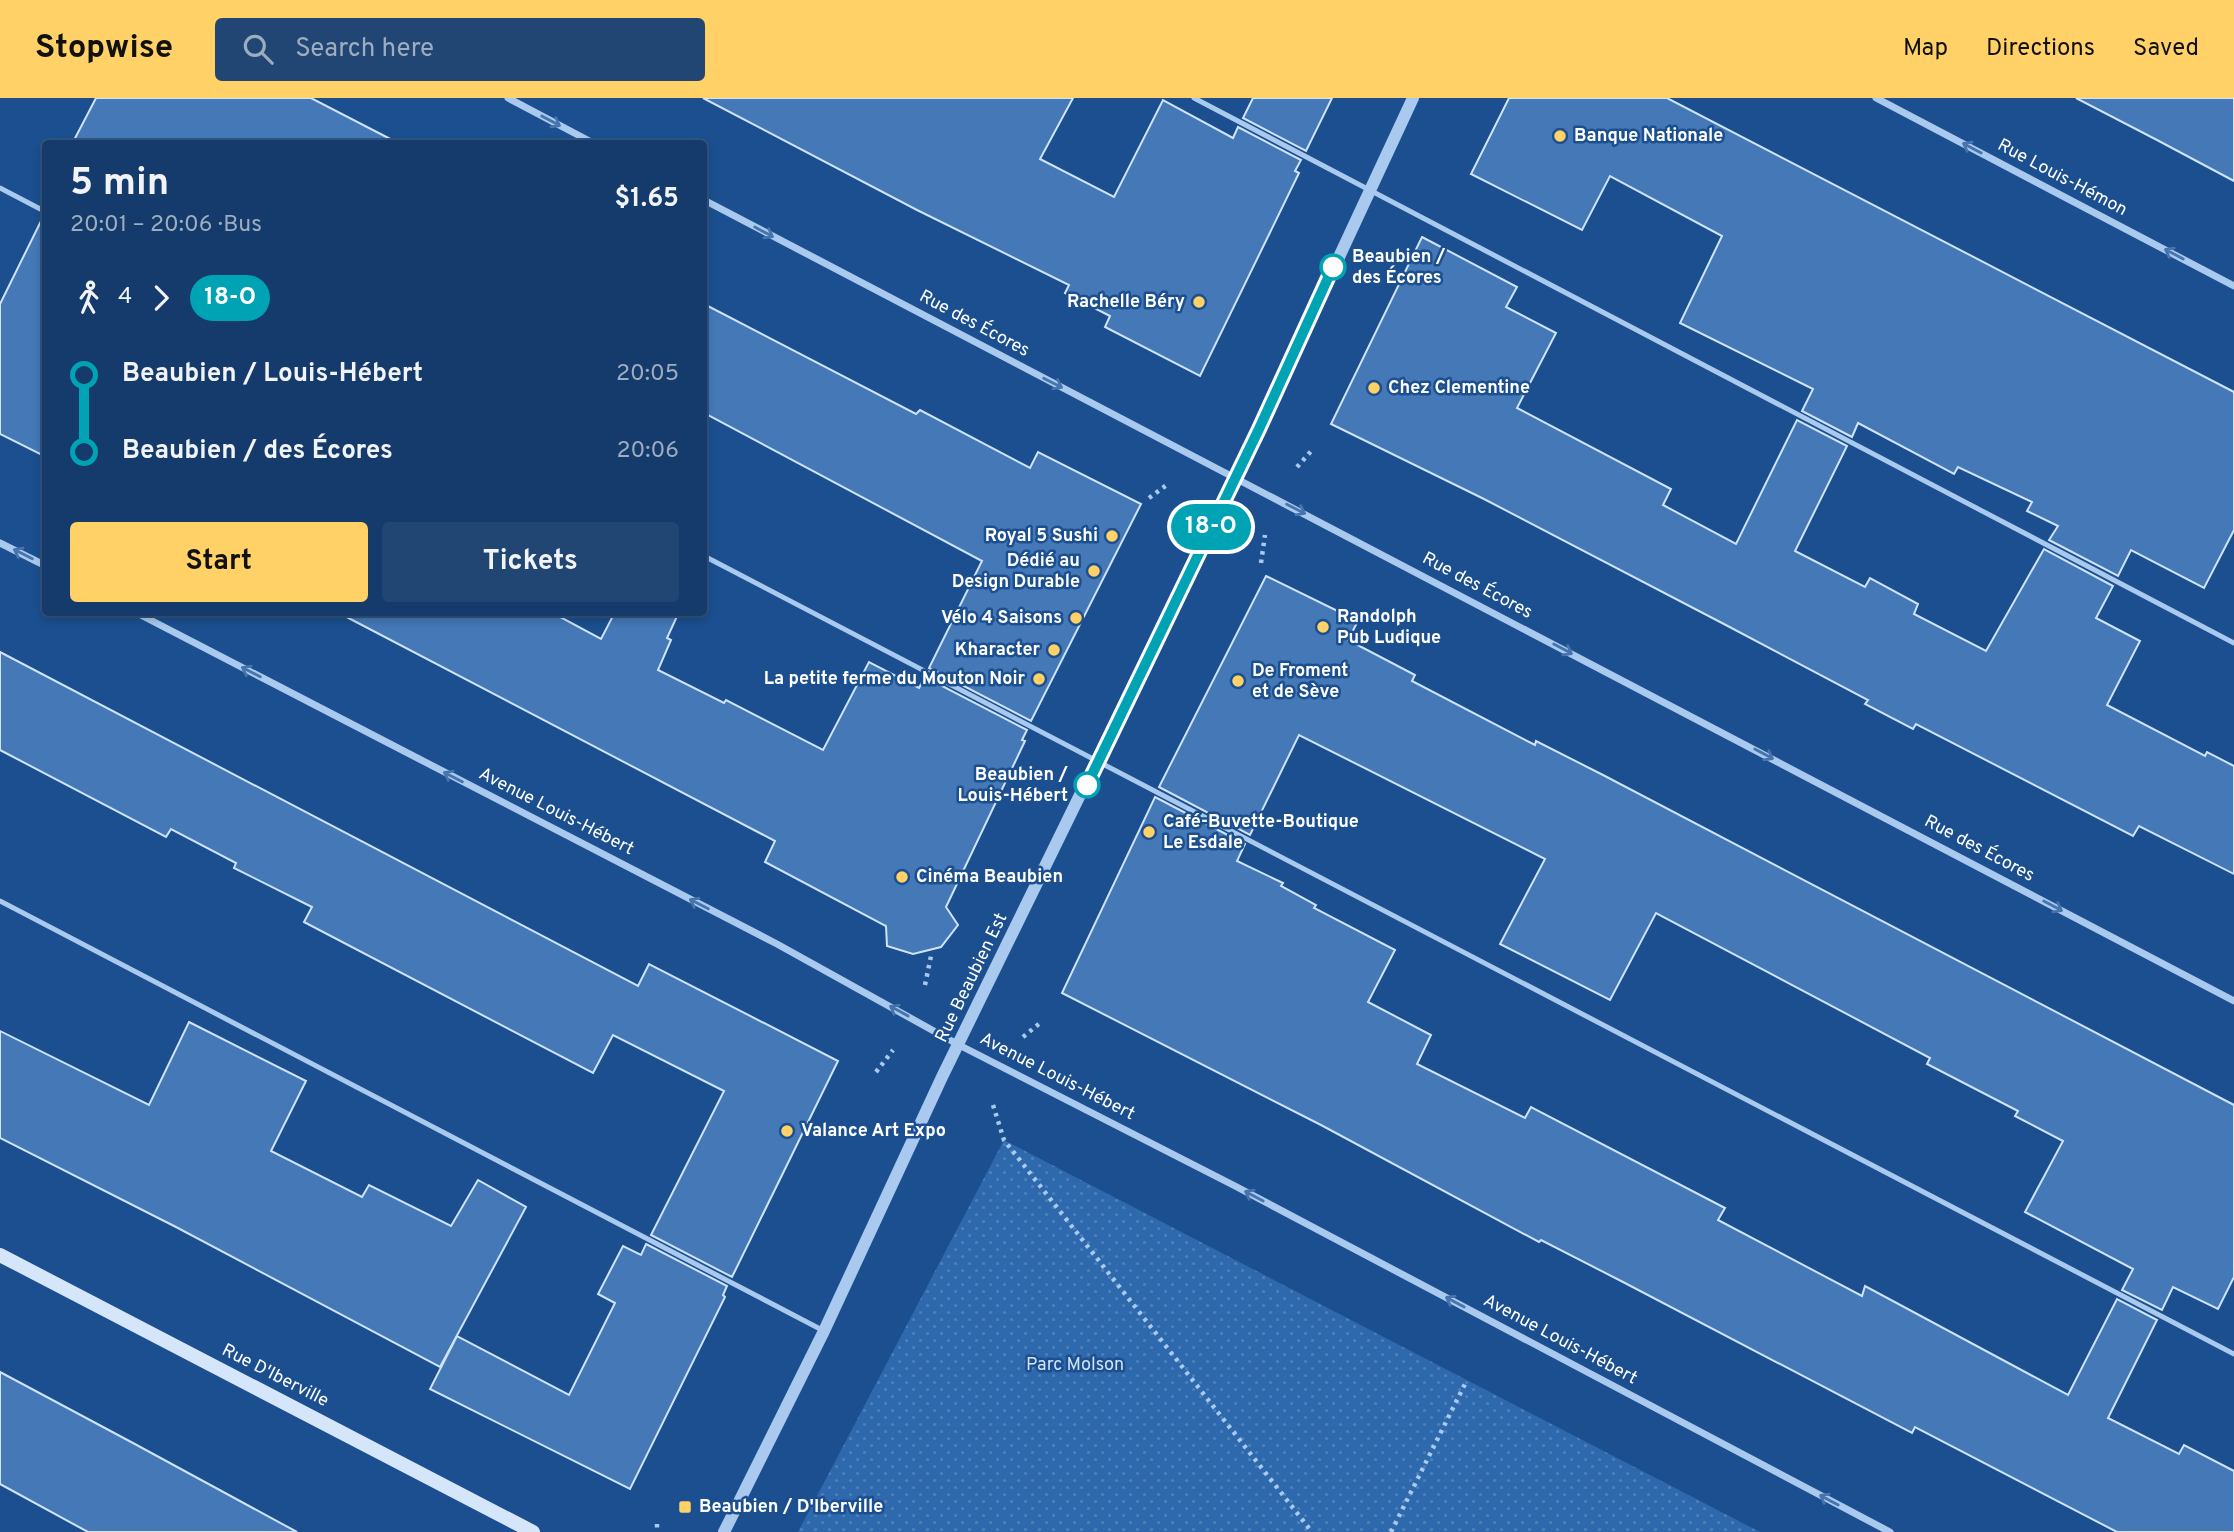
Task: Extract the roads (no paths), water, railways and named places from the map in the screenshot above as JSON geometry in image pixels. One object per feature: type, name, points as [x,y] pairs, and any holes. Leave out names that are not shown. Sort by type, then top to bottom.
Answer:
[{"type":"main road","name":"Rue D'Iberville","points":[[0,1255],[533,1532]]},
{"type":"street","points":[[508,98],[587,140]]},
{"type":"street","name":"Rue Beaubien Est","points":[[724,1532],[824,1331],[958,1045],[1236,477],[1413,98]]},
{"type":"street","name":"Rue Louis-Hémon","points":[[1875,98],[2234,286]]},
{"type":"street","name":"Rue des Écores","points":[[707,202],[2234,1001]]},
{"type":"street","points":[[0,543],[42,564]]},
{"type":"street","name":"Avenue Louis-Hébert","points":[[143,616],[777,944],[958,1045],[1235,1186],[1890,1532]]},
{"type":"lane","points":[[1194,98],[2234,643]]},
{"type":"lane","points":[[0,188],[42,210]]},
{"type":"lane","points":[[707,558],[2234,1354]]},
{"type":"lane","points":[[0,901],[824,1331]]},
{"type":"place","name":"Banque Nationale","points":[[1560,136]]},
{"type":"place","name":"Beaubien / des Écores","points":[[1333,267]]},
{"type":"place","name":"Rachelle Béry","points":[[1199,302]]},
{"type":"place","name":"Chez Clementine","points":[[1374,388]]},
{"type":"place","name":"Royal 5 Sushi","points":[[1112,536]]},
{"type":"place","name":"Dédié au Design Durable","points":[[1094,571]]},
{"type":"place","name":"Vélo 4 Saisons","points":[[1076,618]]},
{"type":"place","name":"Randolph Pub Ludique","points":[[1323,627]]},
{"type":"place","name":"Kharacter","points":[[1054,650]]},
{"type":"place","name":"La petite ferme du Mouton Noir","points":[[1039,679]]},
{"type":"place","name":"De Froment et de Sève","points":[[1238,681]]},
{"type":"place","name":"Beaubien / Louis-Hébert","points":[[1087,785]]},
{"type":"place","name":"Café-Buvette-Boutique Le Esdale","points":[[1149,832]]},
{"type":"place","name":"Cinéma Beaubien","points":[[902,877]]},
{"type":"place","name":"Valance Art Expo","points":[[787,1131]]},
{"type":"place","name":"Beaubien / D'Iberville","points":[[685,1507]]},
{"type":"park label","name":"Parc Molson","points":[[1075,1365]]}]
